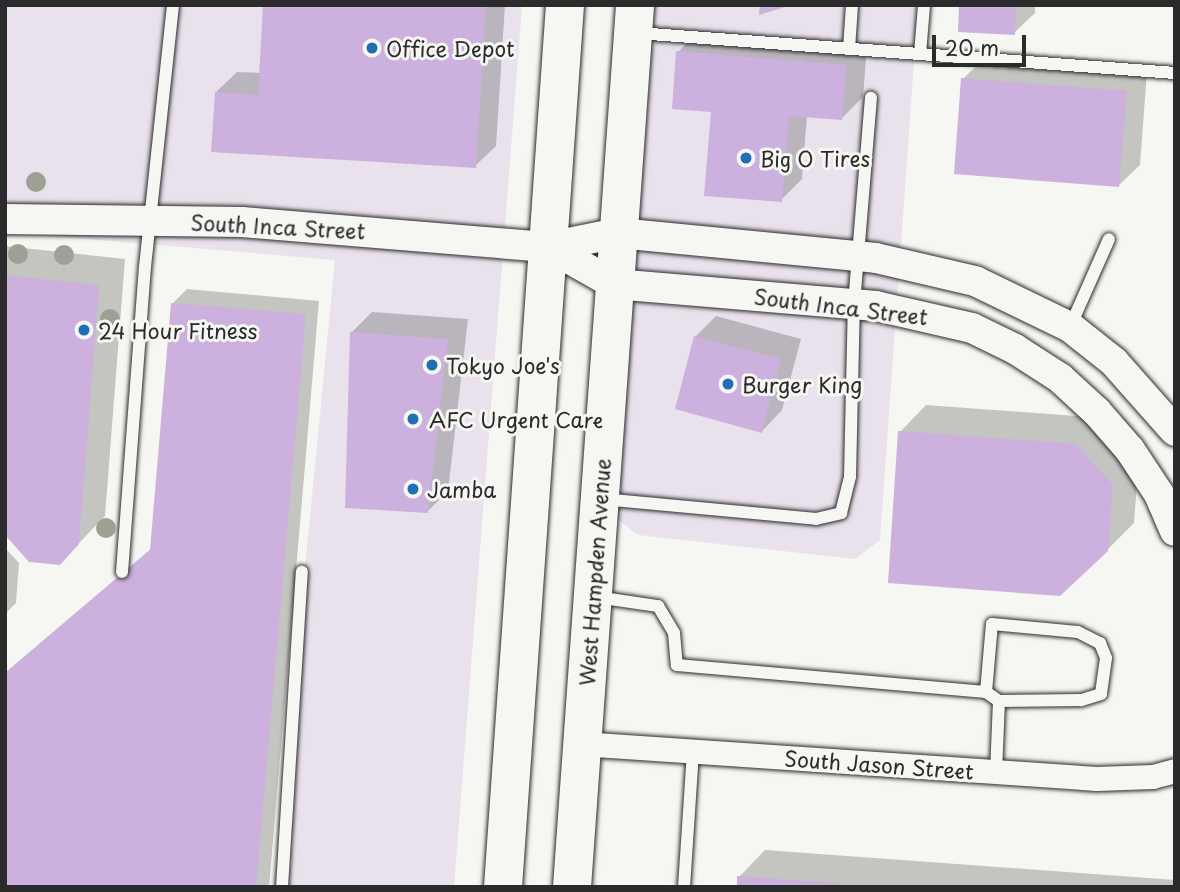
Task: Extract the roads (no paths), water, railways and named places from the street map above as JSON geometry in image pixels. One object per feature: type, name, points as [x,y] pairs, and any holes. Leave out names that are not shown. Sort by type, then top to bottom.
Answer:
[{"type":"highway","points":[[503,887],[565,5]]},
{"type":"highway","name":"West Hampden Avenue","points":[[572,887],[634,19]]},
{"type":"street","name":"South Inca Street","points":[[5,219],[312,226],[549,247],[618,233],[858,255],[975,281],[1070,327],[1114,362],[1175,431]]},
{"type":"street","name":"South Inca Street","points":[[549,247],[614,284],[854,304],[930,315],[972,328],[1060,378],[1130,450],[1159,494],[1175,531]]},
{"type":"street","name":"South Jason Street","points":[[582,744],[1097,779],[1153,777],[1175,771]]},
{"type":"lane","points":[[122,572],[149,221],[173,5]]},
{"type":"lane","points":[[849,49],[852,5]]},
{"type":"lane","points":[[920,54],[923,5]]},
{"type":"lane","points":[[634,19],[849,49],[1175,74]]},
{"type":"lane","points":[[599,499],[816,519],[841,513],[850,476],[854,304],[872,98]]},
{"type":"lane","points":[[1070,327],[1109,239]]},
{"type":"lane","points":[[282,887],[302,572]]},
{"type":"lane","points":[[592,596],[658,606],[674,633],[677,666],[986,692],[999,701],[1081,700],[1101,694],[1105,657],[1100,643],[1078,632],[992,624],[986,692]]},
{"type":"lane","points":[[996,772],[999,701]]},
{"type":"lane","points":[[684,887],[693,752]]},
{"type":"place","name":"Office Depot","points":[[372,48]]},
{"type":"place","name":"Big O Tires","points":[[746,158]]},
{"type":"place","name":"24 Hour Fitness","points":[[84,330]]},
{"type":"place","name":"Tokyo Joe's","points":[[432,365]]},
{"type":"place","name":"Burger King","points":[[728,384]]},
{"type":"place","name":"AFC Urgent Care","points":[[413,419]]},
{"type":"place","name":"Jamba","points":[[413,489]]}]
